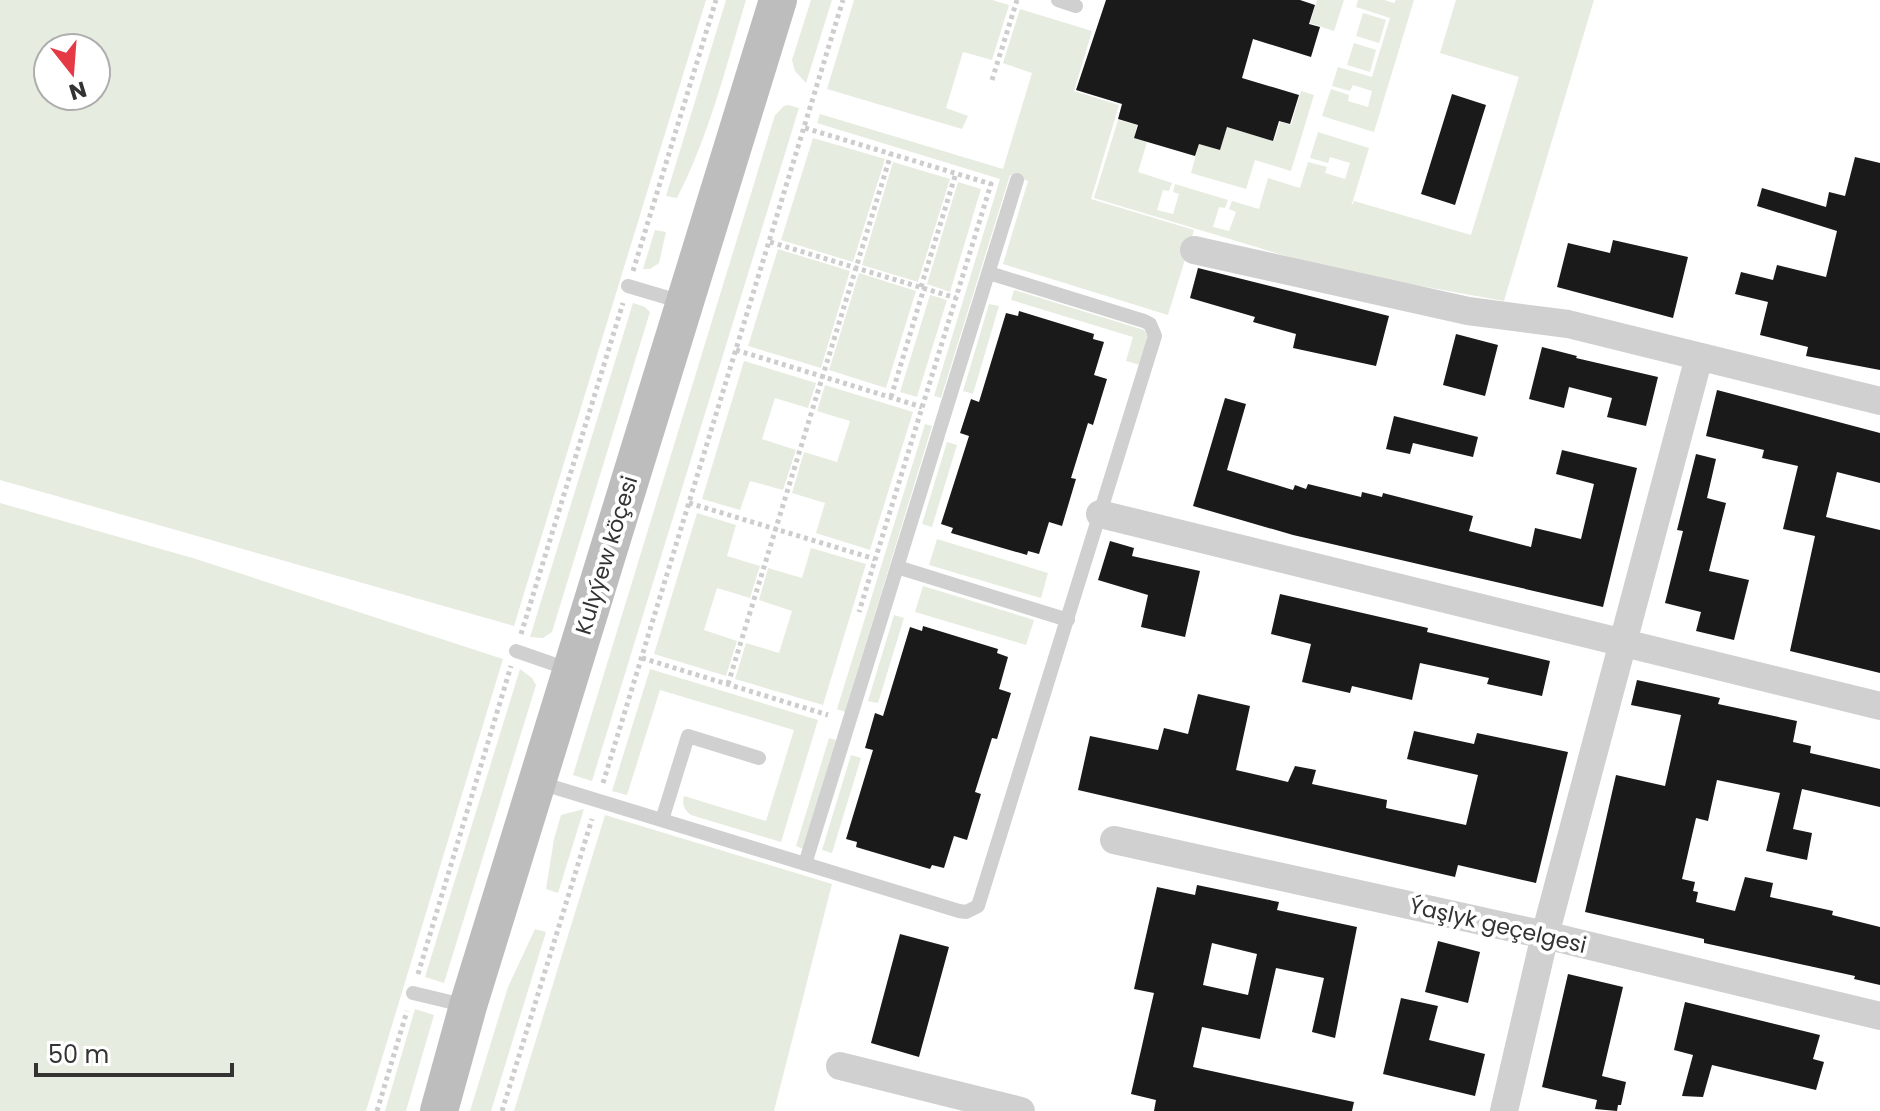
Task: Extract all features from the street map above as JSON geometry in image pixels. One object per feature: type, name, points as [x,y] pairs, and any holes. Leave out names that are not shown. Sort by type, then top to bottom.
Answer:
[{"type":"street","name":"Kulyýew köçesi","points":[[439,1111],[536,782],[778,0]]},
{"type":"street","points":[[1194,250],[1468,311],[1568,324],[1880,401]]},
{"type":"street","points":[[1504,1111],[1545,935],[1699,357]]},
{"type":"street","points":[[1100,514],[1880,706]]},
{"type":"street","name":"Ýaşlyk geçelgesi","points":[[1114,840],[1545,935],[1880,1016]]},
{"type":"street","points":[[840,1066],[1021,1111]]},
{"type":"lane","points":[[1058,0],[1076,6]]},
{"type":"lane","points":[[805,864],[1017,180]]},
{"type":"lane","points":[[536,782],[959,911],[972,911],[978,906],[1154,341],[1154,329],[1144,321],[989,273]]},
{"type":"lane","points":[[628,286],[684,302]]},
{"type":"lane","points":[[897,567],[1068,620]]},
{"type":"lane","points":[[516,651],[571,670]]},
{"type":"lane","points":[[662,820],[688,736],[759,758]]},
{"type":"lane","points":[[413,993],[468,1006]]},
{"type":"path","points":[[377,1111],[716,0]]},
{"type":"path","points":[[602,786],[843,0]]},
{"type":"path","points":[[992,80],[1017,0]]},
{"type":"path","points":[[805,128],[991,184],[858,616]]},
{"type":"path","points":[[728,684],[891,154]]},
{"type":"path","points":[[891,397],[956,173]]},
{"type":"path","points":[[770,242],[956,298]]},
{"type":"path","points":[[736,350],[922,407]]},
{"type":"path","points":[[689,503],[875,559]]},
{"type":"path","points":[[642,658],[828,715]]},
{"type":"path","points":[[823,729],[832,700]]},
{"type":"path","points":[[502,1111],[594,812]]},
{"type":"shaded area","points":[[0,0],[706,0],[514,626],[0,480]]},
{"type":"shaded area","points":[[726,0],[746,0],[724,76],[708,126],[677,198],[666,196]]},
{"type":"shaded area","points":[[811,0],[832,0],[806,83],[795,71],[792,60]]},
{"type":"shaded area","points":[[854,0],[992,0],[1009,5],[992,60],[963,52],[946,108],[968,116],[962,129],[827,89]]},
{"type":"shaded area","points":[[1317,0],[1344,0],[1334,31],[1310,23]]},
{"type":"shaded area","points":[[1358,0],[1394,3],[1396,0],[1414,0],[1374,132],[1322,116],[1331,89],[1349,95],[1348,101],[1368,107],[1372,91],[1353,85],[1350,91],[1332,86],[1338,67],[1372,77],[1390,18],[1356,7]]},
{"type":"shaded area","points":[[1456,0],[1594,0],[1504,301],[1332,270],[1094,198],[1118,120],[1137,125],[1134,138],[1147,142],[1138,172],[1172,183],[1169,191],[1163,190],[1157,210],[1173,214],[1179,194],[1173,192],[1175,184],[1228,200],[1225,208],[1219,207],[1213,227],[1229,231],[1236,212],[1229,209],[1232,201],[1259,209],[1268,178],[1300,188],[1308,162],[1327,167],[1325,173],[1345,179],[1350,163],[1330,157],[1328,163],[1310,158],[1318,132],[1369,148],[1351,207],[1354,201],[1471,235],[1519,77],[1440,53]]},
{"type":"shaded area","points":[[1020,9],[1092,31],[1074,91],[1119,105],[1091,199],[1194,230],[1168,315],[1003,264],[1028,181],[1010,175],[941,398],[934,396],[1000,179],[817,123],[820,114],[1003,169],[1032,73],[1003,63]]},
{"type":"shaded area","points":[[1363,13],[1386,20],[1379,43],[1356,36]]},
{"type":"shaded area","points":[[1354,43],[1376,50],[1370,72],[1347,65]]},
{"type":"shaded area","points":[[1301,91],[1314,95],[1291,171],[1255,160],[1246,189],[1191,173],[1199,144],[1220,150],[1227,127],[1274,141],[1280,122],[1291,125]]},
{"type":"shaded area","points":[[788,105],[799,108],[592,781],[573,775],[775,115]]},
{"type":"shaded area","points":[[813,138],[885,159],[853,262],[781,240]]},
{"type":"shaded area","points":[[893,162],[950,179],[918,282],[862,265]]},
{"type":"shaded area","points":[[958,182],[981,189],[950,292],[927,284]]},
{"type":"shaded area","points":[[655,230],[666,232],[659,263],[650,269],[643,269]]},
{"type":"shaded area","points":[[778,249],[850,271],[821,368],[748,346]]},
{"type":"shaded area","points":[[859,273],[916,291],[886,388],[829,370]]},
{"type":"shaded area","points":[[1014,290],[1144,330],[1148,337],[1140,365],[1126,361],[1133,337],[1011,300]]},
{"type":"shaded area","points":[[930,295],[947,300],[917,397],[900,392]]},
{"type":"shaded area","points":[[633,303],[650,312],[552,632],[543,638],[530,637]]},
{"type":"shaded area","points":[[989,304],[999,306],[973,394],[963,391]]},
{"type":"shaded area","points":[[744,361],[816,383],[808,408],[775,398],[762,439],[796,450],[783,490],[750,481],[740,510],[702,499]]},
{"type":"shaded area","points":[[825,385],[913,412],[870,550],[816,533],[825,503],[792,493],[804,452],[837,462],[850,421],[817,411]]},
{"type":"shaded area","points":[[925,424],[932,426],[845,712],[837,709]]},
{"type":"shaded area","points":[[947,442],[957,445],[932,527],[922,524]]},
{"type":"shaded area","points":[[0,503],[196,559],[503,659],[366,1111],[0,1111]]},
{"type":"shaded area","points":[[697,513],[736,525],[727,556],[760,566],[750,598],[717,588],[704,630],[737,641],[726,676],[654,654]]},
{"type":"shaded area","points":[[937,539],[1048,573],[1041,598],[929,565]]},
{"type":"shaded area","points":[[811,548],[866,564],[823,705],[735,679],[746,643],[779,653],[792,611],[759,600],[768,568],[802,578]]},
{"type":"shaded area","points":[[923,586],[1034,620],[1026,645],[915,612]]},
{"type":"shaded area","points":[[894,615],[904,618],[878,703],[868,701]]},
{"type":"shaded area","points":[[520,669],[536,685],[444,983],[425,977]]},
{"type":"shaded area","points":[[650,669],[818,720],[781,842],[691,815],[685,809],[683,799],[684,796],[766,821],[794,730],[660,690],[627,795],[612,791]]},
{"type":"shaded area","points":[[829,738],[836,740],[803,849],[796,846]]},
{"type":"shaded area","points":[[851,755],[861,758],[832,853],[822,850]]},
{"type":"shaded area","points":[[584,809],[558,893],[546,889],[561,815]]},
{"type":"shaded area","points":[[605,815],[832,884],[774,1111],[514,1111]]},
{"type":"shaded area","points":[[535,929],[546,932],[491,1111],[470,1111],[508,987]]},
{"type":"shaded area","points":[[415,1009],[434,1015],[406,1111],[385,1111]]},
{"type":"building","points":[[1106,0],[1300,0],[1315,5],[1309,24],[1320,27],[1311,57],[1253,39],[1242,78],[1299,95],[1290,124],[1279,121],[1273,141],[1227,127],[1220,150],[1199,144],[1195,156],[1134,138],[1138,125],[1118,119],[1122,104],[1076,90]]},
{"type":"building","points":[[1452,94],[1486,105],[1455,205],[1421,194]]},
{"type":"building","points":[[1855,157],[1880,163],[1880,370],[1806,356],[1808,347],[1760,335],[1768,302],[1735,294],[1741,272],[1773,280],[1777,265],[1826,277],[1837,231],[1757,206],[1762,188],[1826,207],[1829,192],[1845,196]]},
{"type":"building","points":[[1613,240],[1688,257],[1673,318],[1557,287],[1568,243],[1610,253]]},
{"type":"building","points":[[1198,268],[1389,316],[1376,366],[1293,348],[1296,334],[1253,322],[1255,317],[1190,298]]},
{"type":"building","points":[[1019,311],[1094,334],[1093,339],[1104,342],[1094,375],[1107,379],[1093,425],[1088,423],[1071,478],[1076,479],[1062,526],[1049,522],[1039,554],[1028,551],[1027,555],[951,533],[953,528],[941,524],[969,436],[960,433],[971,399],[979,402],[1006,313],[1018,316]]},
{"type":"building","points":[[1456,334],[1498,345],[1485,396],[1443,385]]},
{"type":"building","points":[[1542,347],[1658,377],[1646,426],[1607,417],[1612,398],[1569,387],[1564,408],[1529,399]]},
{"type":"building","points":[[1717,390],[1880,433],[1880,483],[1837,472],[1826,517],[1880,530],[1880,673],[1790,651],[1815,536],[1783,529],[1798,466],[1762,458],[1764,450],[1706,436]]},
{"type":"building","points":[[1225,398],[1246,404],[1227,470],[1293,490],[1295,485],[1306,489],[1308,484],[1361,497],[1362,492],[1382,497],[1383,493],[1473,516],[1469,531],[1531,547],[1535,528],[1581,539],[1594,484],[1556,474],[1562,450],[1637,468],[1603,607],[1293,535],[1193,506]]},
{"type":"building","points":[[1394,416],[1478,437],[1473,457],[1413,443],[1410,454],[1386,449]]},
{"type":"building","points":[[1696,454],[1716,459],[1707,498],[1726,503],[1709,571],[1749,580],[1734,640],[1696,631],[1701,612],[1665,603],[1683,531],[1677,530]]},
{"type":"building","points":[[1110,541],[1134,548],[1132,556],[1200,571],[1185,637],[1141,627],[1148,595],[1098,580]]},
{"type":"building","points":[[1280,594],[1428,628],[1427,632],[1550,661],[1542,696],[1487,684],[1489,678],[1420,663],[1412,700],[1352,686],[1350,693],[1302,682],[1311,644],[1271,634]]},
{"type":"building","points":[[923,626],[998,649],[997,653],[1008,657],[999,689],[1011,693],[997,739],[992,738],[975,792],[981,794],[967,840],[954,836],[944,868],[932,865],[930,869],[856,847],[857,842],[846,839],[873,750],[865,748],[875,713],[883,716],[910,627],[922,631]]},
{"type":"building","points":[[1637,680],[1720,698],[1718,704],[1797,721],[1793,742],[1811,746],[1810,753],[1880,769],[1880,807],[1802,789],[1793,829],[1812,833],[1807,860],[1766,851],[1780,793],[1717,780],[1708,821],[1696,818],[1682,879],[1695,882],[1693,891],[1698,892],[1696,902],[1735,911],[1745,877],[1773,883],[1770,897],[1833,911],[1832,915],[1880,927],[1880,985],[1854,979],[1855,976],[1704,943],[1704,939],[1585,912],[1616,775],[1665,786],[1681,715],[1631,705]]},
{"type":"building","points":[[1198,694],[1250,706],[1236,770],[1288,782],[1295,766],[1316,770],[1312,784],[1387,800],[1386,808],[1466,825],[1478,775],[1407,759],[1414,731],[1474,744],[1477,733],[1568,752],[1536,883],[1458,865],[1455,877],[1078,790],[1090,736],[1158,750],[1164,728],[1188,734]]},
{"type":"building","points":[[1197,885],[1279,902],[1277,910],[1357,927],[1335,1038],[1312,1032],[1324,978],[1276,968],[1260,1039],[1202,1027],[1193,1067],[1354,1102],[1352,1111],[1154,1111],[1156,1100],[1131,1094],[1154,993],[1134,989],[1157,887],[1195,895]],"holes":[[[1212,943],[1257,954],[1248,995],[1203,985]]]},
{"type":"building","points":[[900,934],[949,947],[919,1057],[871,1043]]},
{"type":"building","points":[[1438,941],[1480,952],[1468,1003],[1425,992]]},
{"type":"building","points":[[1568,974],[1623,987],[1602,1076],[1626,1082],[1617,1111],[1595,1109],[1597,1100],[1542,1087]]},
{"type":"building","points":[[1401,998],[1438,1006],[1429,1040],[1485,1054],[1475,1096],[1383,1074]]},
{"type":"building","points":[[1685,1002],[1820,1035],[1813,1059],[1824,1062],[1816,1090],[1712,1065],[1703,1097],[1682,1096],[1693,1055],[1674,1050]]}]
